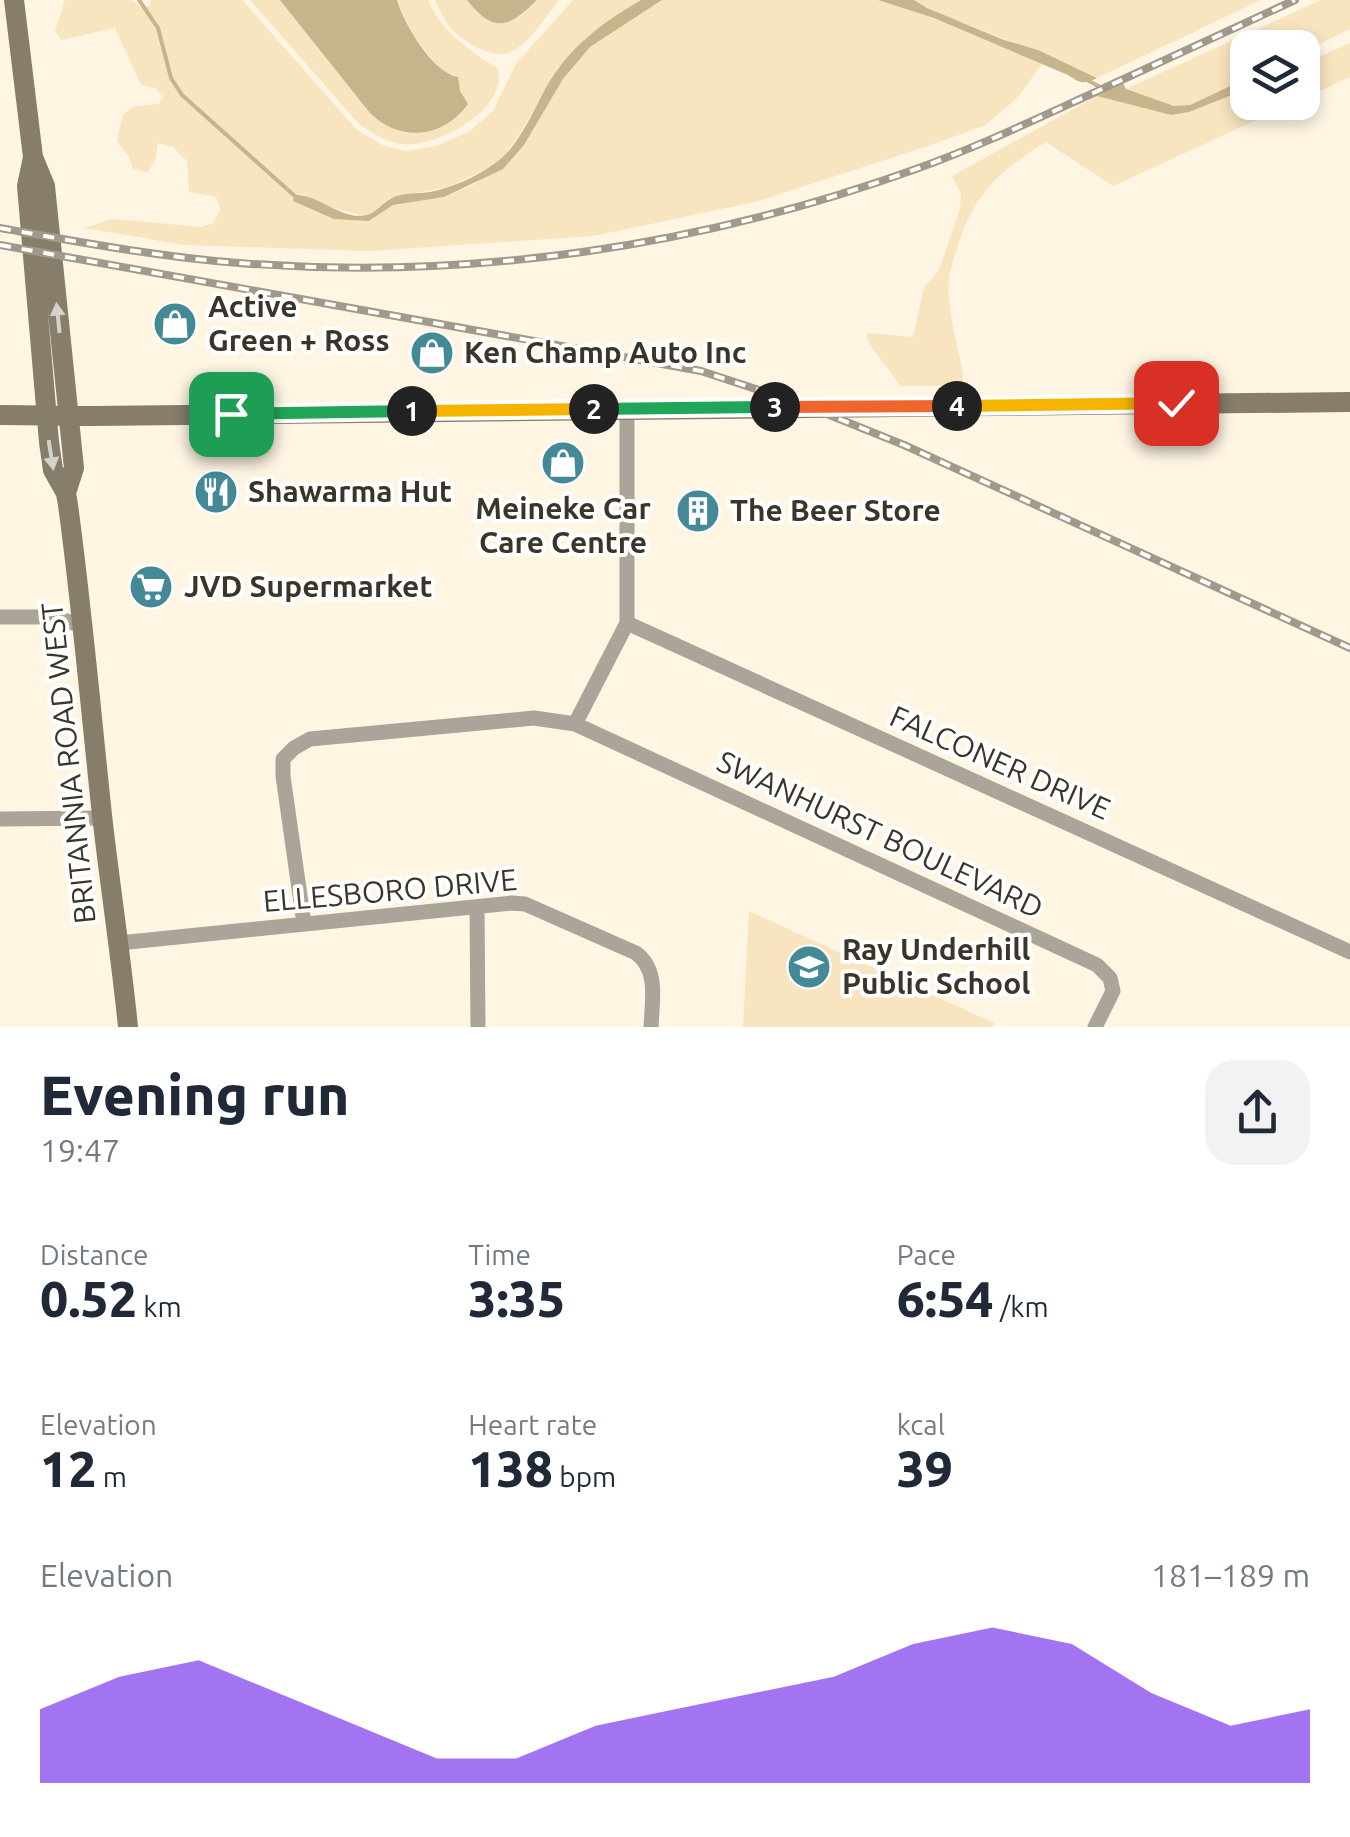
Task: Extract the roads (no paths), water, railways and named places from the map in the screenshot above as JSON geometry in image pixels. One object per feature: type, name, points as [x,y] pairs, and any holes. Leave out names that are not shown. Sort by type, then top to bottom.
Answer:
[{"type":"main road","name":"BRITANNIA ROAD WEST","points":[[14,0],[33,157],[27,186],[57,415],[52,470],[66,493],[128,1027]]},
{"type":"main road","points":[[0,414],[1350,402]]},
{"type":"street","points":[[304,924],[283,776],[283,759],[294,748],[310,739],[534,718],[575,724],[627,623],[627,409]]},
{"type":"street","points":[[0,617],[53,616],[84,626]]},
{"type":"street","name":"FALCONER DRIVE","points":[[627,623],[1350,952]]},
{"type":"street","name":"SWANHURST BOULEVARD","points":[[575,724],[1098,965],[1110,978],[1113,990],[1096,1027]]},
{"type":"street","points":[[0,819],[102,818]]},
{"type":"street","name":"ELLESBORO DRIVE","points":[[120,943],[512,903],[531,906],[640,955],[652,974],[651,1027]]},
{"type":"street","points":[[477,907],[478,1027]]},
{"type":"waterway","points":[[139,0],[158,28],[171,78],[182,95],[297,198]]},
{"type":"waterway","points":[[1085,79],[1108,91]]},
{"type":"railway","points":[[0,228],[179,257],[325,267],[497,262],[667,238],[834,196],[938,161],[1295,0]]},
{"type":"railway","points":[[0,245],[701,371],[807,406],[904,445],[1350,648]]},
{"type":"place","name":"Active Green + Ross","points":[[175,324]]},
{"type":"place","name":"Ken Champ Auto Inc","points":[[432,353]]},
{"type":"place","name":"Meineke Car Care Centre","points":[[563,463]]},
{"type":"place","name":"Shawarma Hut","points":[[216,492]]},
{"type":"place","name":"The Beer Store","points":[[698,511]]},
{"type":"place","name":"JVD Supermarket","points":[[151,587]]},
{"type":"place","name":"Ray Underhill Public School","points":[[809,967]]}]
